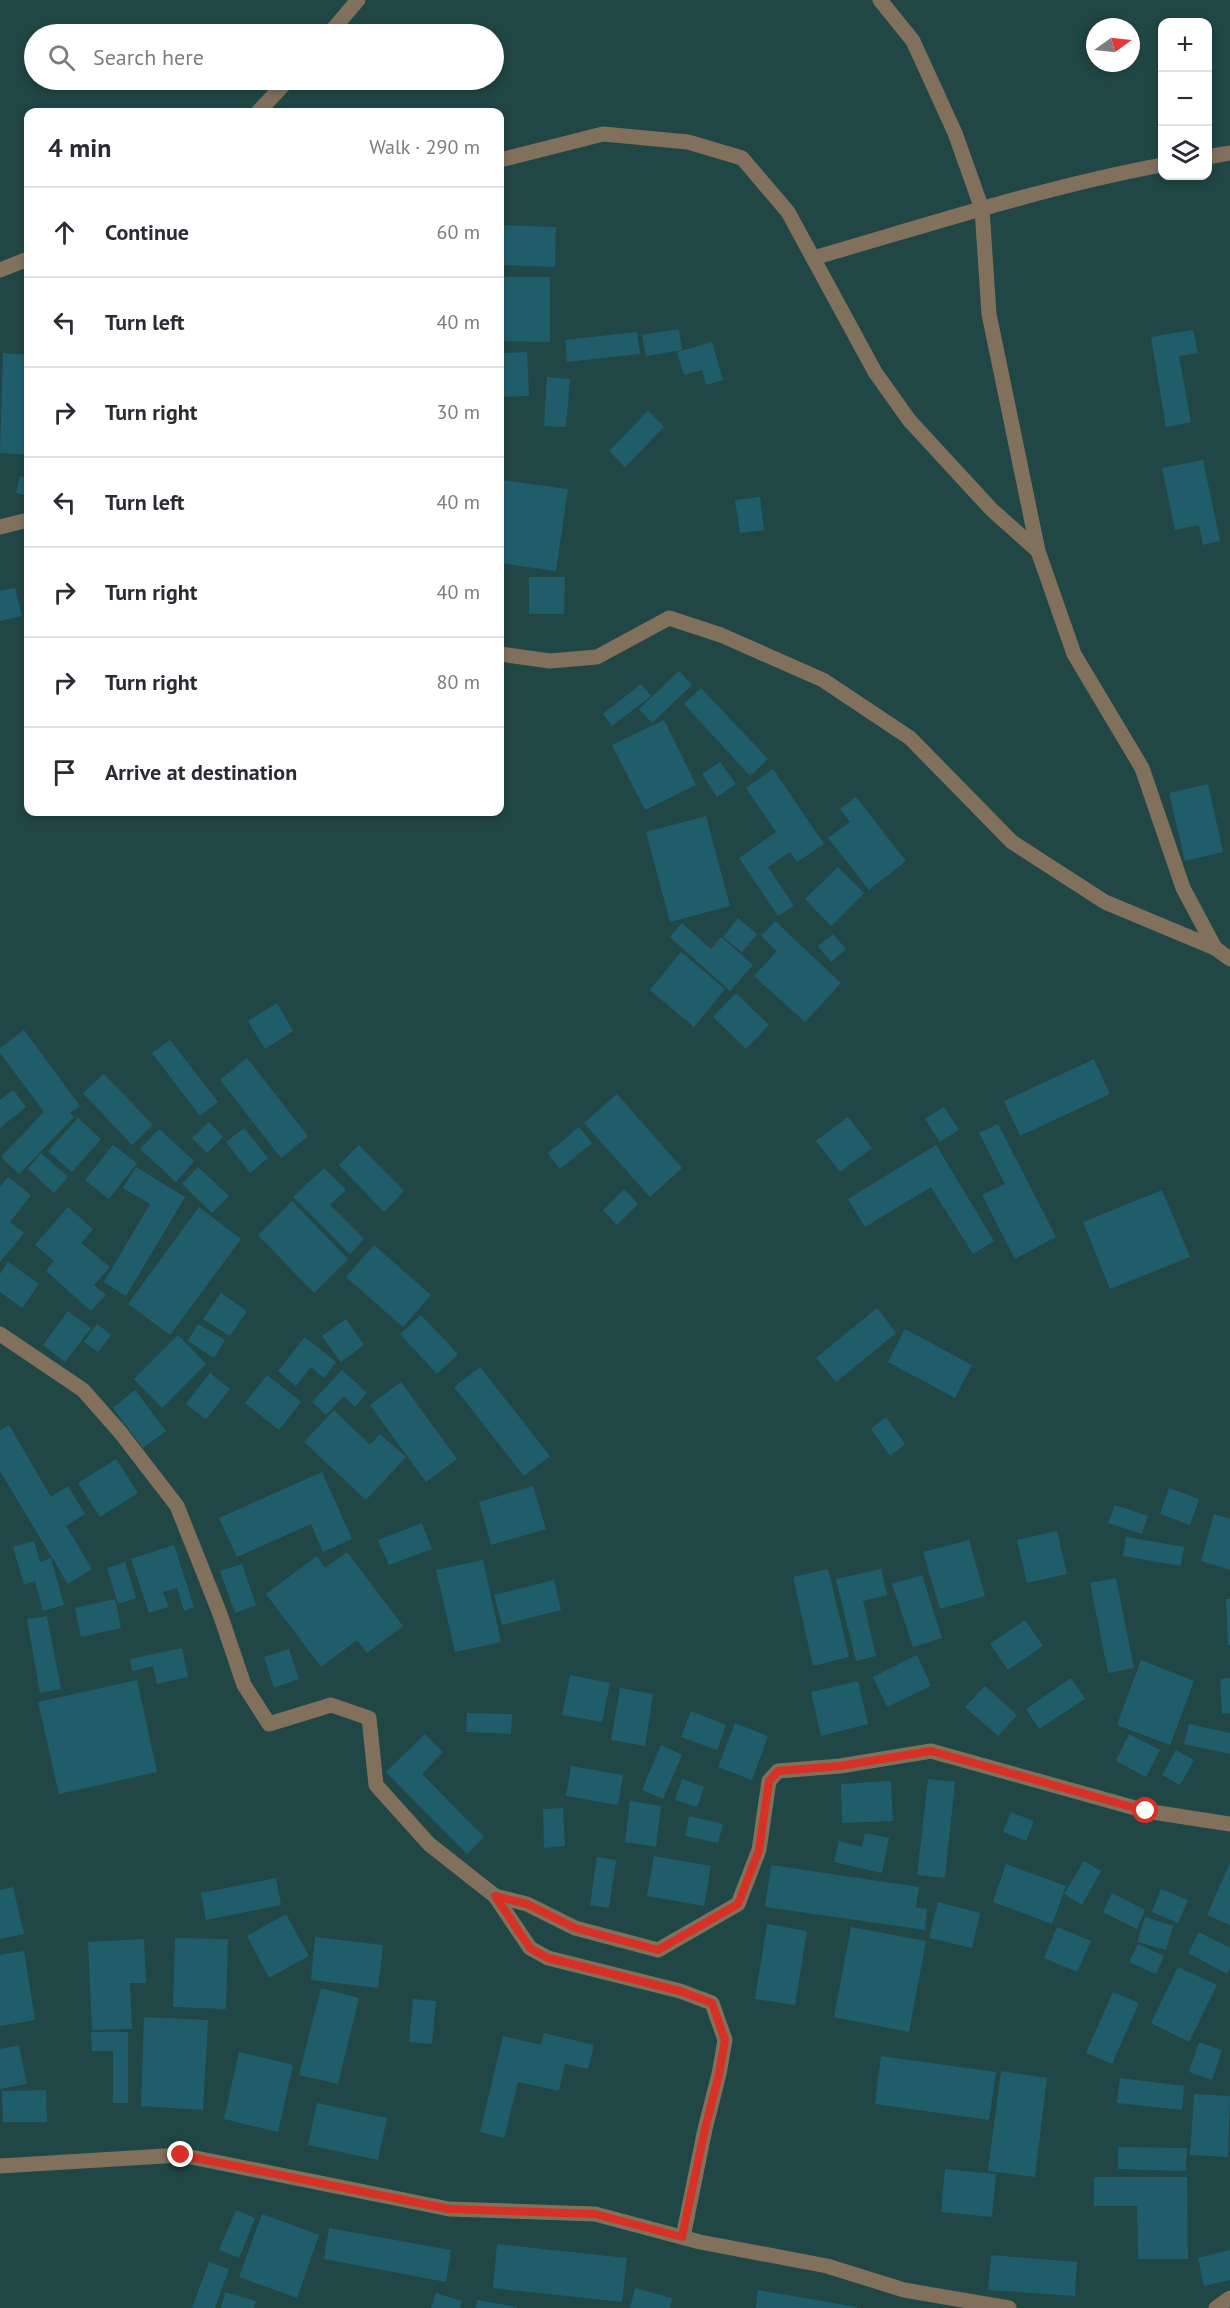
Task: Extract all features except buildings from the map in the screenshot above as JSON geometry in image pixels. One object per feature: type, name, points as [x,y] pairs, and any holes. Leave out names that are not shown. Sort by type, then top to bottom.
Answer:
[{"type":"street","points":[[338,24],[358,0]]},
{"type":"street","points":[[880,0],[913,41],[956,133],[982,209],[988,314],[1038,551],[1074,654],[1142,768],[1183,888],[1215,948]]},
{"type":"street","points":[[262,108],[279,90]]},
{"type":"street","points":[[504,159],[603,135],[688,142],[742,158],[788,212],[875,372],[909,420],[992,510],[1038,551]]},
{"type":"street","points":[[1212,156],[1230,153]]},
{"type":"street","points":[[813,258],[982,209],[1158,166]]},
{"type":"street","points":[[0,270],[24,261]]},
{"type":"street","points":[[0,526],[24,521]]},
{"type":"street","points":[[504,655],[550,661],[597,657],[669,618],[721,635],[823,680],[910,738],[1012,842],[1105,902],[1215,948],[1230,958]]},
{"type":"street","points":[[0,1334],[83,1390],[120,1432],[177,1506],[220,1614],[244,1685],[269,1724],[331,1705],[369,1718],[376,1785],[429,1844],[495,1896],[530,1948],[548,1958],[680,1991],[712,2003],[725,2040],[682,2237]]},
{"type":"street","points":[[495,1896],[527,1904],[575,1928],[658,1950],[738,1904],[759,1850],[769,1781],[778,1771],[840,1766],[931,1751],[1146,1811],[1230,1824]]},
{"type":"street","points":[[0,2166],[181,2155],[449,2209],[595,2214],[682,2237],[827,2266],[904,2290],[1009,2308]]},
{"type":"street","points":[[1216,2308],[1230,2298]]},
{"type":"route","points":[[181,2155],[449,2209],[595,2214],[682,2237],[725,2040],[712,2003],[680,1991],[548,1958],[530,1948],[495,1896],[527,1904],[575,1928],[658,1950],[738,1904],[759,1850],[769,1781],[778,1771],[840,1766],[931,1751],[1146,1811]]}]
